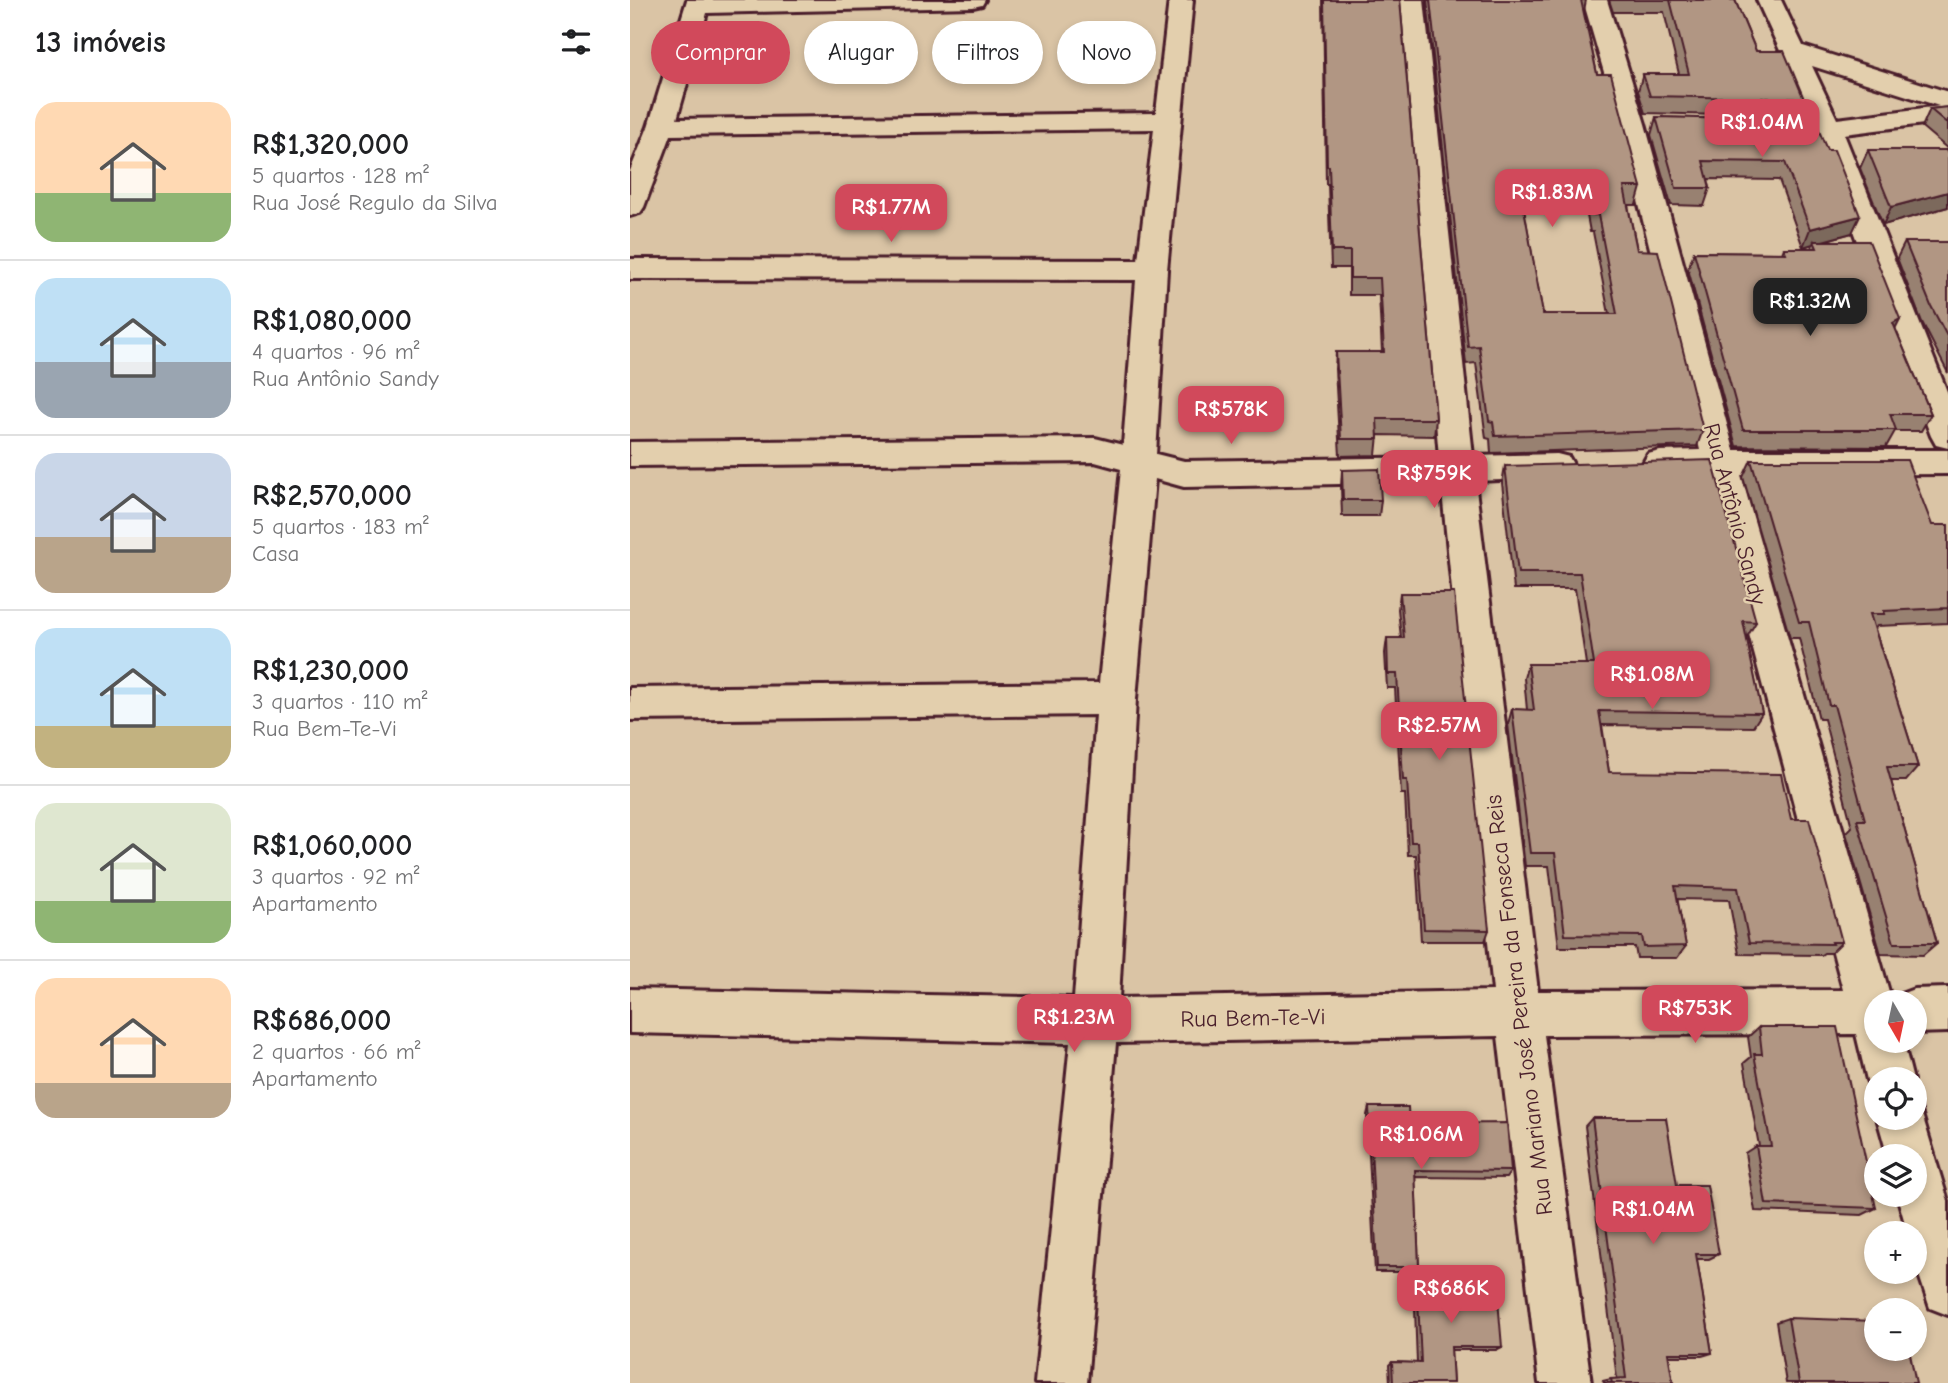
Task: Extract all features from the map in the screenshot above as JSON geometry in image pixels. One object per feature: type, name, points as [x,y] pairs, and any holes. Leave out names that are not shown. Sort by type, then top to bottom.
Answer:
[{"type":"street","points":[[630,207],[661,127],[697,3],[974,0]]},
{"type":"street","points":[[1061,1383],[1095,1021],[1117,699],[1139,463],[1152,270],[1181,0]]},
{"type":"street","name":"Rua Mariano José Pereira da Fonseca Reis","points":[[1412,0],[1457,469],[1518,1013],[1565,1383]]},
{"type":"street","name":"Rua Antônio Sandy","points":[[1595,0],[1645,124],[1720,461],[1875,990]]},
{"type":"street","points":[[1769,0],[1828,128],[1948,436]]},
{"type":"street","points":[[1795,52],[1948,100]]},
{"type":"street","points":[[1776,127],[1828,128],[1948,113]]},
{"type":"street","points":[[661,127],[1167,121]]},
{"type":"street","points":[[630,269],[1152,270]]},
{"type":"street","points":[[630,454],[1095,450],[1184,474],[1582,465]]},
{"type":"street","points":[[1623,464],[1720,461],[1948,461]]},
{"type":"street","points":[[630,704],[1117,699]]},
{"type":"street","name":"Rua Bem-Te-Vi","points":[[1927,1014],[1948,1010]]},
{"type":"street","name":"Rua Bem-Te-Vi","points":[[630,1011],[1095,1021],[1518,1013],[1864,1021]]},
{"type":"street","points":[[1925,1207],[1948,1290]]},
{"type":"building","points":[[1324,0],[1400,0],[1436,419],[1377,419],[1378,439],[1341,439],[1336,352],[1384,352],[1380,278],[1350,278],[1350,251],[1332,251],[1327,166]]},
{"type":"building","points":[[1430,0],[1581,0],[1597,74],[1611,74],[1641,187],[1624,187],[1637,250],[1658,251],[1703,430],[1495,436],[1493,422],[1489,421],[1479,346],[1468,347]],"holes":[[[1521,192],[1590,192],[1594,215],[1598,215],[1617,314],[1543,314]]]},
{"type":"building","points":[[1670,0],[1735,0],[1756,51],[1784,51],[1804,99],[1650,96],[1643,74],[1689,74]]},
{"type":"building","points":[[1948,107],[1948,124],[1930,109]]},
{"type":"building","points":[[1656,117],[1815,121],[1827,150],[1834,150],[1860,216],[1810,229],[1785,162],[1703,161],[1710,188],[1676,188]]},
{"type":"building","points":[[1868,150],[1946,150],[1948,192],[1891,207]]},
{"type":"building","points":[[1814,241],[1869,241],[1900,319],[1893,323],[1931,414],[1890,414],[1896,430],[1743,430],[1694,252],[1786,253],[1784,248],[1817,248]]},
{"type":"building","points":[[1905,242],[1948,242],[1948,338],[1931,306]]},
{"type":"building","points":[[1712,460],[1756,622],[1743,621],[1762,713],[1599,711],[1609,772],[1781,774],[1791,819],[1809,819],[1842,942],[1749,943],[1738,888],[1675,886],[1686,946],[1644,947],[1642,936],[1565,935],[1555,853],[1530,853],[1512,709],[1534,710],[1528,664],[1594,664],[1580,573],[1518,573],[1505,466]]},
{"type":"building","points":[[1751,460],[1907,460],[1932,525],[1948,525],[1948,608],[1870,614],[1918,767],[1887,767],[1937,943],[1894,943],[1857,820],[1865,820],[1834,705],[1829,705],[1809,622],[1799,622]]},
{"type":"building","points":[[1379,469],[1381,500],[1343,500],[1342,470]]},
{"type":"building","points":[[1400,593],[1454,593],[1489,930],[1424,929],[1418,842],[1411,842],[1407,780],[1403,780],[1397,674],[1388,674],[1387,638],[1404,638]]},
{"type":"building","points":[[1759,1027],[1837,1027],[1864,1152],[1864,1207],[1876,1208],[1766,1204],[1756,1146],[1771,1146],[1754,1054],[1762,1054]]},
{"type":"building","points":[[1369,1107],[1408,1107],[1409,1124],[1507,1123],[1511,1171],[1415,1170],[1419,1267],[1377,1267]]},
{"type":"building","points":[[1592,1118],[1666,1118],[1677,1185],[1707,1185],[1719,1254],[1696,1254],[1712,1353],[1668,1353],[1673,1383],[1612,1383],[1611,1379],[1626,1378]]},
{"type":"building","points":[[1496,1276],[1502,1347],[1451,1347],[1453,1383],[1393,1383],[1392,1362],[1421,1363],[1417,1277]]},
{"type":"building","points":[[1788,1318],[1864,1321],[1864,1361],[1911,1361],[1916,1383],[1799,1383]]}]
